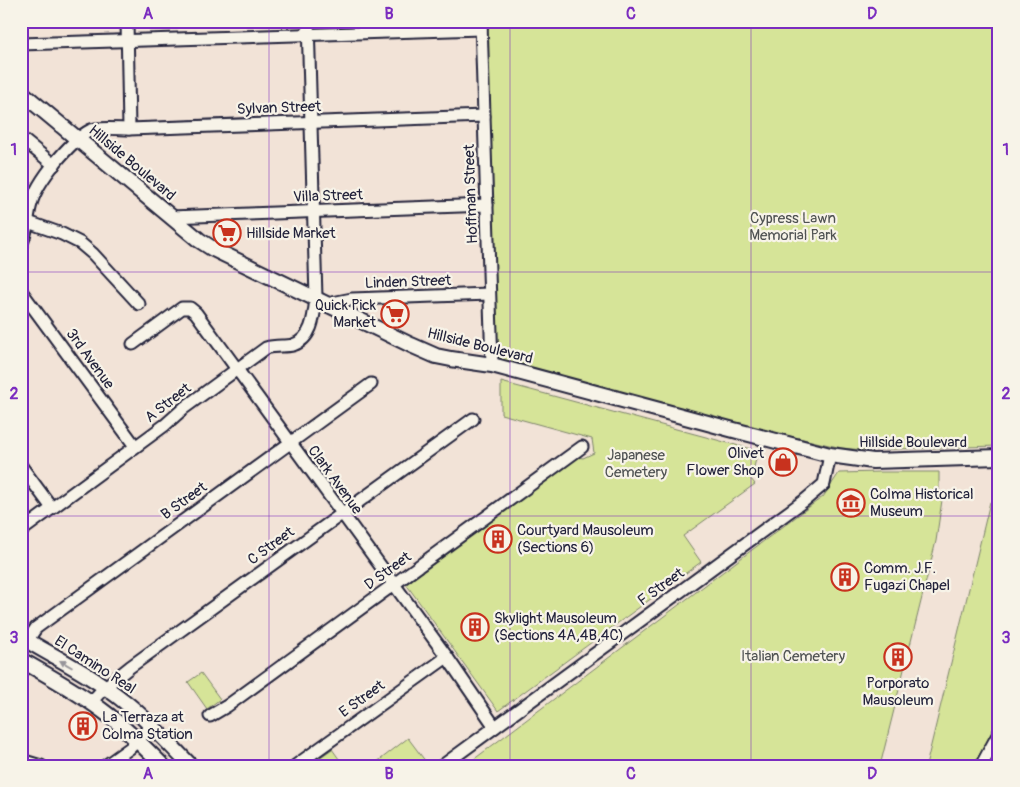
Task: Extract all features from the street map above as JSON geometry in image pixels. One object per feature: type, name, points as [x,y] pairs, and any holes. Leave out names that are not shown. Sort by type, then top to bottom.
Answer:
[{"type":"main road","name":"Hillside Boulevard","points":[[21,92],[171,217],[217,252],[436,356],[492,365],[730,430],[830,455],[873,461],[999,457]]},
{"type":"main road","name":"El Camino Real","points":[[23,642],[105,688],[125,702],[191,766]]},
{"type":"main road","points":[[21,660],[111,716],[163,766]]},
{"type":"street","points":[[128,21],[129,129]]},
{"type":"street","name":"A Street","points":[[21,531],[266,348],[293,345],[305,337],[313,323],[322,301],[314,211],[308,21]]},
{"type":"street","points":[[21,44],[309,34],[481,25]]},
{"type":"street","name":"Hoffman Street","points":[[481,25],[492,365]]},
{"type":"street","name":"Sylvan Street","points":[[78,139],[93,129],[484,116]]},
{"type":"street","points":[[21,138],[54,165]]},
{"type":"street","points":[[21,245],[28,222],[30,205],[35,192],[54,165],[78,139]]},
{"type":"street","name":"Villa Street","points":[[171,217],[486,205]]},
{"type":"street","points":[[28,222],[62,234],[80,243],[93,254],[139,304]]},
{"type":"street","name":"3rd Avenue","points":[[21,290],[135,446]]},
{"type":"street","name":"Linden Street","points":[[322,301],[489,294]]},
{"type":"street","name":"Clark Avenue","points":[[133,344],[182,308],[190,308],[196,313],[495,727]]},
{"type":"street","name":"B Street","points":[[23,642],[36,628],[371,384]]},
{"type":"street","name":"C Street","points":[[91,702],[105,688],[145,656],[473,419]]},
{"type":"street","name":"D Street","points":[[210,716],[227,706],[582,447]]},
{"type":"street","name":"F Street","points":[[442,766],[805,500],[824,484],[830,455]]},
{"type":"street","points":[[21,466],[52,508]]},
{"type":"street","name":"E Street","points":[[295,766],[446,657]]},
{"type":"street","points":[[105,766],[130,748],[151,726]]},
{"type":"street","points":[[981,766],[999,733]]},
{"type":"street","points":[[21,760],[41,766]]},
{"type":"green space","name":"Cypress Lawn Memorial Park","points":[[487,21],[999,21],[999,446],[863,450],[842,448],[738,424],[498,358],[496,354]]},
{"type":"green space","name":"Japanese Cemetery","points":[[501,382],[758,451],[751,479],[755,484],[683,536],[701,562],[498,711],[406,584],[577,457],[583,458],[594,453],[592,439],[501,414]]},
{"type":"green space","name":"Italian Cemetery","points":[[939,472],[939,493],[942,500],[936,541],[880,766],[465,766],[823,497],[839,473]]},
{"type":"green space","points":[[990,502],[999,502],[999,738],[981,766],[926,766]]},
{"type":"green space","points":[[201,673],[220,699],[207,709],[188,682]]},
{"type":"green space","points":[[408,738],[429,766],[372,766]]},
{"type":"green space","points":[[332,749],[344,766],[308,766]]},
{"type":"place","name":"Hillside Market","points":[[227,233]]},
{"type":"place","name":"Quick Pick Market","points":[[395,314]]},
{"type":"place","name":"Olivet Flower Shop","points":[[783,462]]},
{"type":"place","name":"Colma Historical Museum","points":[[851,503]]},
{"type":"place","name":"Courtyard Mausoleum (Sections 6)","points":[[498,539]]},
{"type":"place","name":"Comm. J.F. Fugazi Chapel","points":[[845,577]]},
{"type":"place","name":"Skylight Mausoleum (Sections 4A,4B,4C)","points":[[475,627]]},
{"type":"place","name":"Porporato Mausoleum","points":[[898,657]]},
{"type":"place","name":"La Terraza at Colma Station","points":[[83,726]]}]
